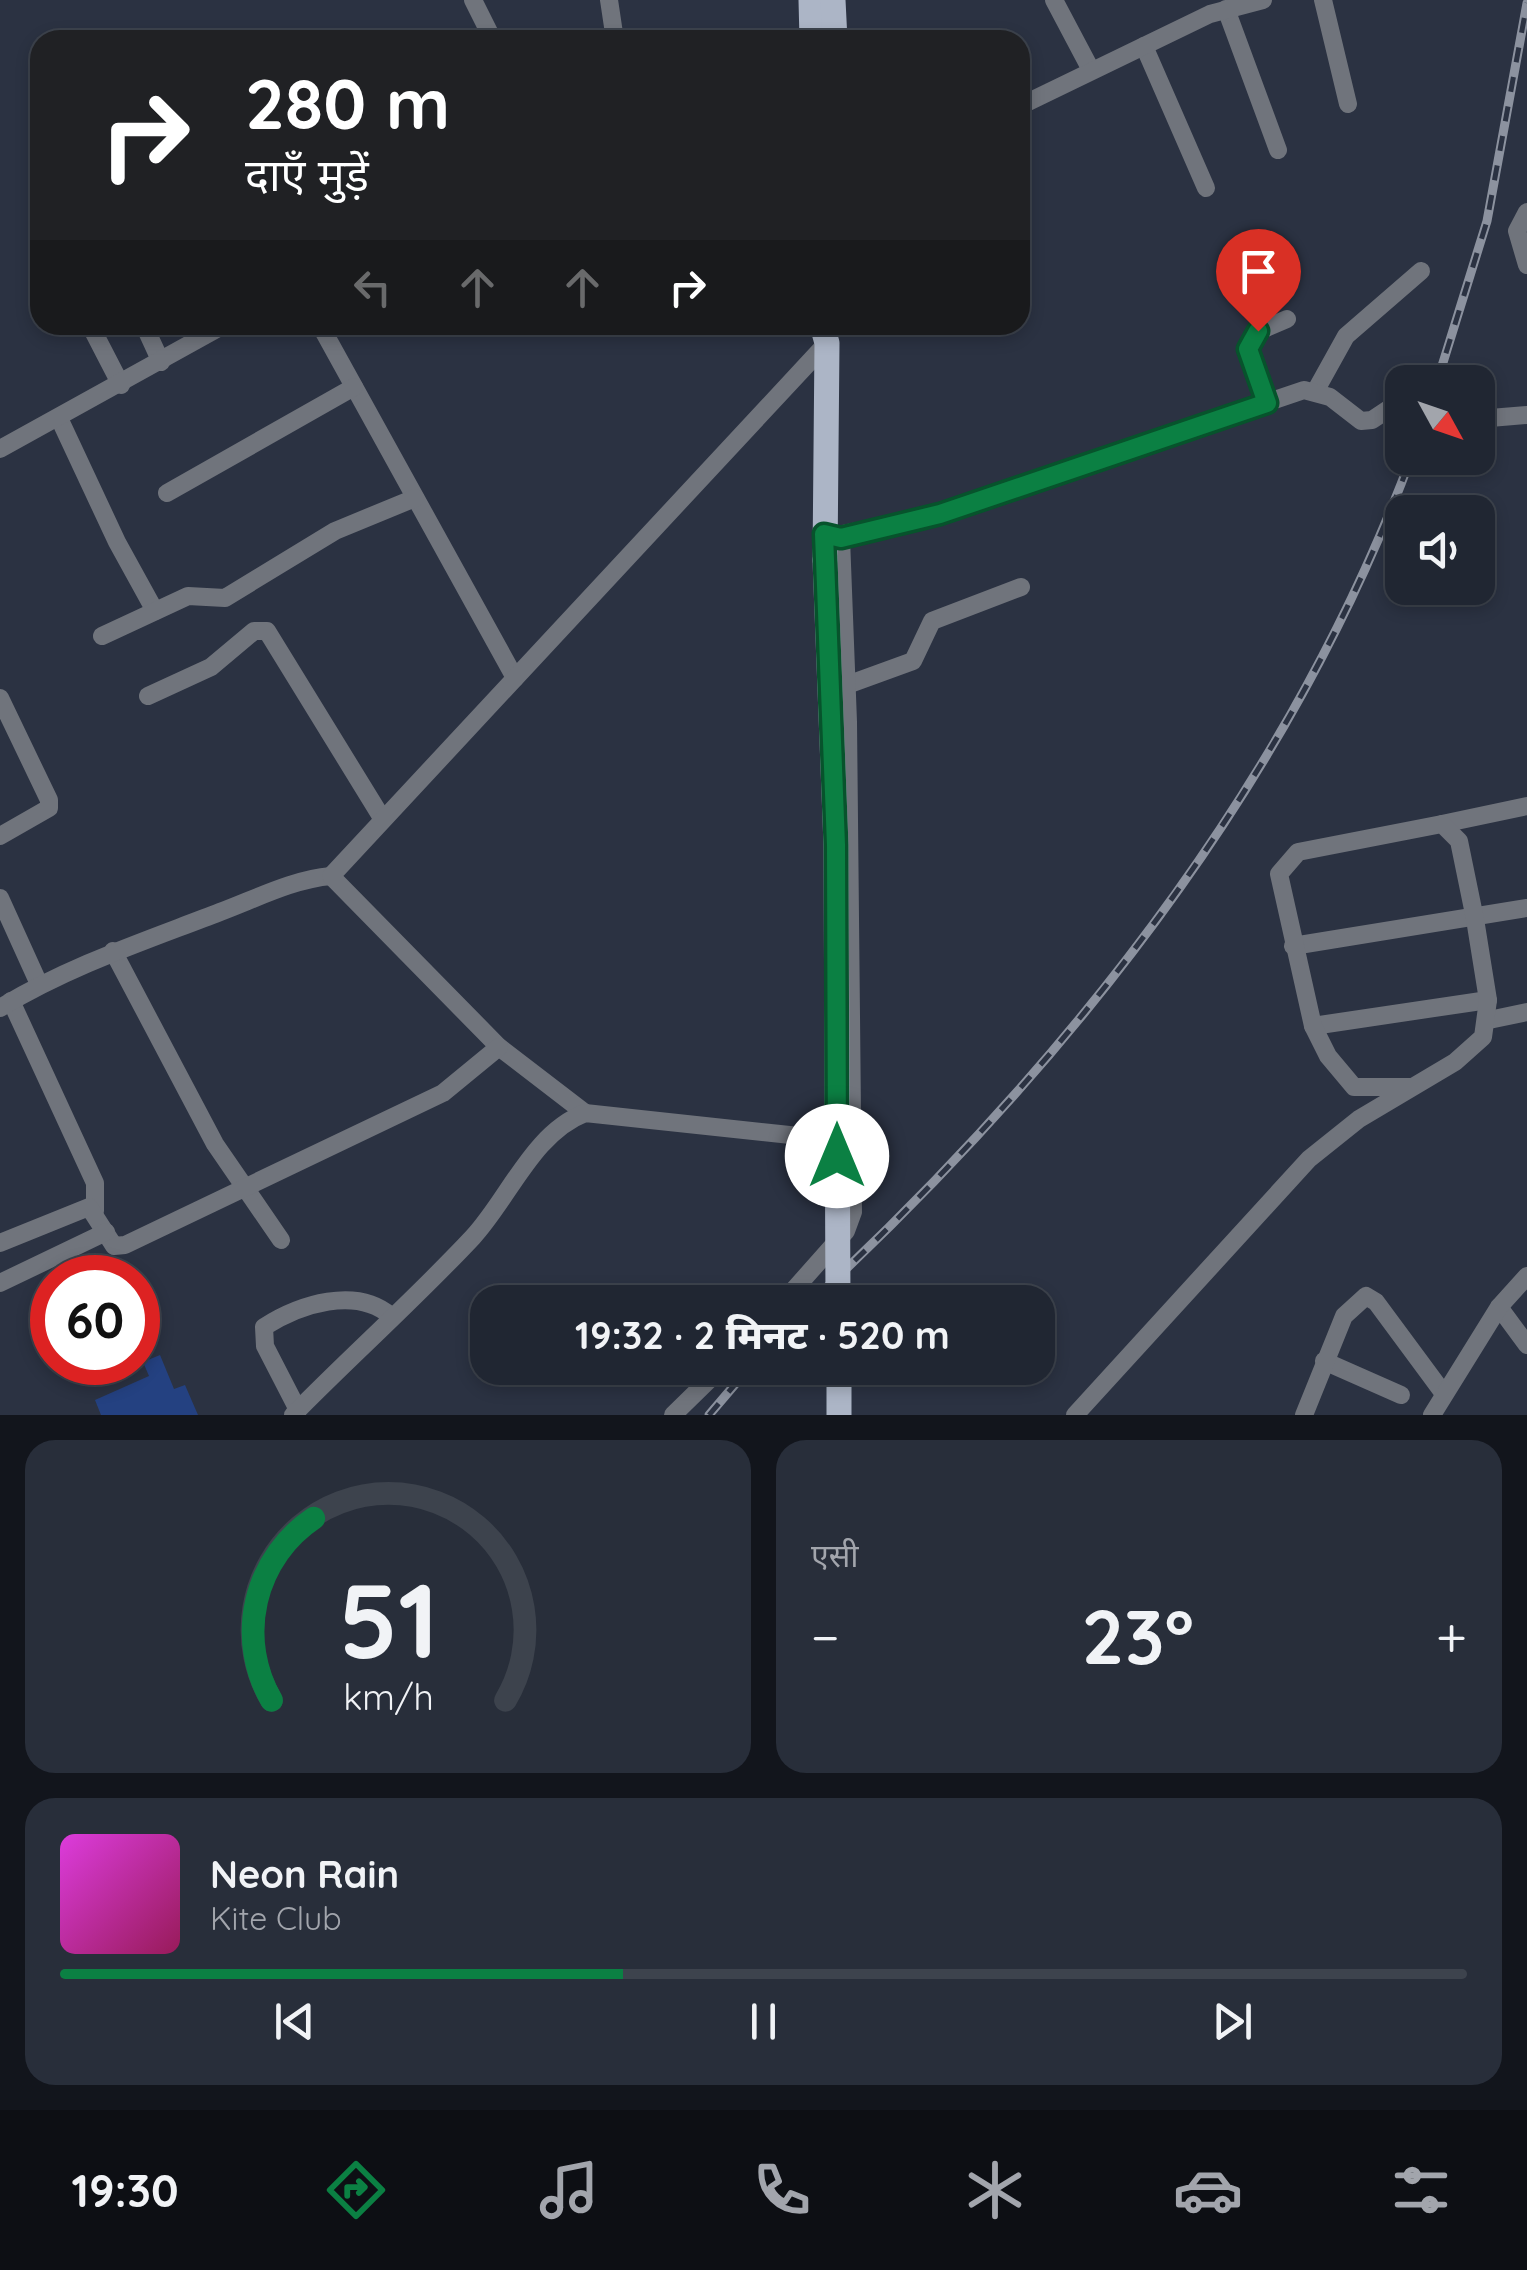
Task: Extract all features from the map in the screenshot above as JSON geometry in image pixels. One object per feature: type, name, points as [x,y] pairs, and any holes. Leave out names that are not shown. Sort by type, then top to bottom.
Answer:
[{"type":"main road","points":[[811,0],[812,30]]},
{"type":"main road","points":[[833,0],[834,30]]},
{"type":"main road","points":[[827,335],[836,845],[838,1285]]},
{"type":"main road","points":[[838,1385],[839,1415]]},
{"type":"street","points":[[472,0],[488,30]]},
{"type":"street","points":[[609,0],[614,30]]},
{"type":"street","points":[[1054,0],[1091,70]]},
{"type":"street","points":[[1030,101],[1236,5],[1263,0]]},
{"type":"street","points":[[1323,0],[1348,104]]},
{"type":"street","points":[[1236,5],[1278,150]]},
{"type":"street","points":[[1144,46],[1206,188]]},
{"type":"street","points":[[1527,212],[1518,231],[1527,265]]},
{"type":"street","points":[[1316,390],[1346,336],[1421,271]]},
{"type":"street","points":[[1267,403],[1248,349],[1258,331],[1287,319]]},
{"type":"street","points":[[95,335],[120,384]]},
{"type":"street","points":[[149,335],[161,362]]},
{"type":"street","points":[[0,449],[207,335]]},
{"type":"street","points":[[325,335],[515,678]]},
{"type":"street","points":[[499,1047],[443,1093],[327,1144],[243,1190],[120,1247],[114,1246],[95,1211],[95,1183],[6,1005],[39,984],[113,951],[278,890],[331,876],[823,335]]},
{"type":"street","points":[[167,493],[354,387]]},
{"type":"street","points":[[797,1285],[849,1223],[852,1142],[846,686],[830,544],[940,514],[1304,390],[1316,390],[1361,421],[1372,420],[1385,411]]},
{"type":"street","points":[[1495,417],[1527,414]]},
{"type":"street","points":[[59,418],[117,542],[156,611]]},
{"type":"street","points":[[102,636],[188,596],[225,598],[336,531],[415,498]]},
{"type":"street","points":[[846,686],[913,661],[924,630],[943,613],[1021,587]]},
{"type":"street","points":[[148,696],[211,666],[254,631],[267,630],[382,818]]},
{"type":"street","points":[[0,698],[49,800],[49,808],[38,818],[0,836]]},
{"type":"street","points":[[1411,1087],[1354,1087],[1328,1056],[1312,1026],[1279,874],[1298,852],[1527,806]]},
{"type":"street","points":[[1075,1415],[1309,1158],[1359,1118],[1472,1050],[1489,1020],[1488,1000],[1459,842],[1442,824]]},
{"type":"street","points":[[331,876],[499,1047],[585,1113],[852,1142]]},
{"type":"street","points":[[0,898],[39,984]]},
{"type":"street","points":[[1293,946],[1527,908]]},
{"type":"street","points":[[113,951],[243,1190],[281,1240]]},
{"type":"street","points":[[1312,1026],[1488,1000]]},
{"type":"street","points":[[1489,1020],[1527,1012]]},
{"type":"street","points":[[391,1316],[372,1301],[352,1298],[264,1327],[265,1346],[296,1413],[474,1236],[555,1133],[585,1113]]},
{"type":"street","points":[[0,1243],[84,1208],[95,1211]]},
{"type":"street","points":[[0,1282],[106,1232]]},
{"type":"street","points":[[1432,1415],[1500,1307],[1527,1276]]},
{"type":"street","points":[[1304,1415],[1344,1316],[1366,1296],[1376,1302],[1444,1394]]},
{"type":"street","points":[[1500,1307],[1527,1345]]},
{"type":"street","points":[[1324,1361],[1401,1395]]},
{"type":"street","points":[[673,1415],[703,1385]]},
{"type":"building","points":[[160,1355],[174,1389],[185,1385],[198,1415],[101,1415],[95,1400],[129,1385],[160,1385]]},
{"type":"railway","points":[[1442,365],[1487,221],[1527,3]]},
{"type":"railway","points":[[829,1285],[994,1117],[1080,1018],[1160,914],[1235,806],[1302,694],[1361,578],[1404,475]]},
{"type":"railway","points":[[709,1415],[735,1385]]},
{"type":"route","points":[[837,1156],[836,845],[824,534],[841,538],[940,514],[1132,452],[1267,403],[1248,349],[1258,331]]}]
